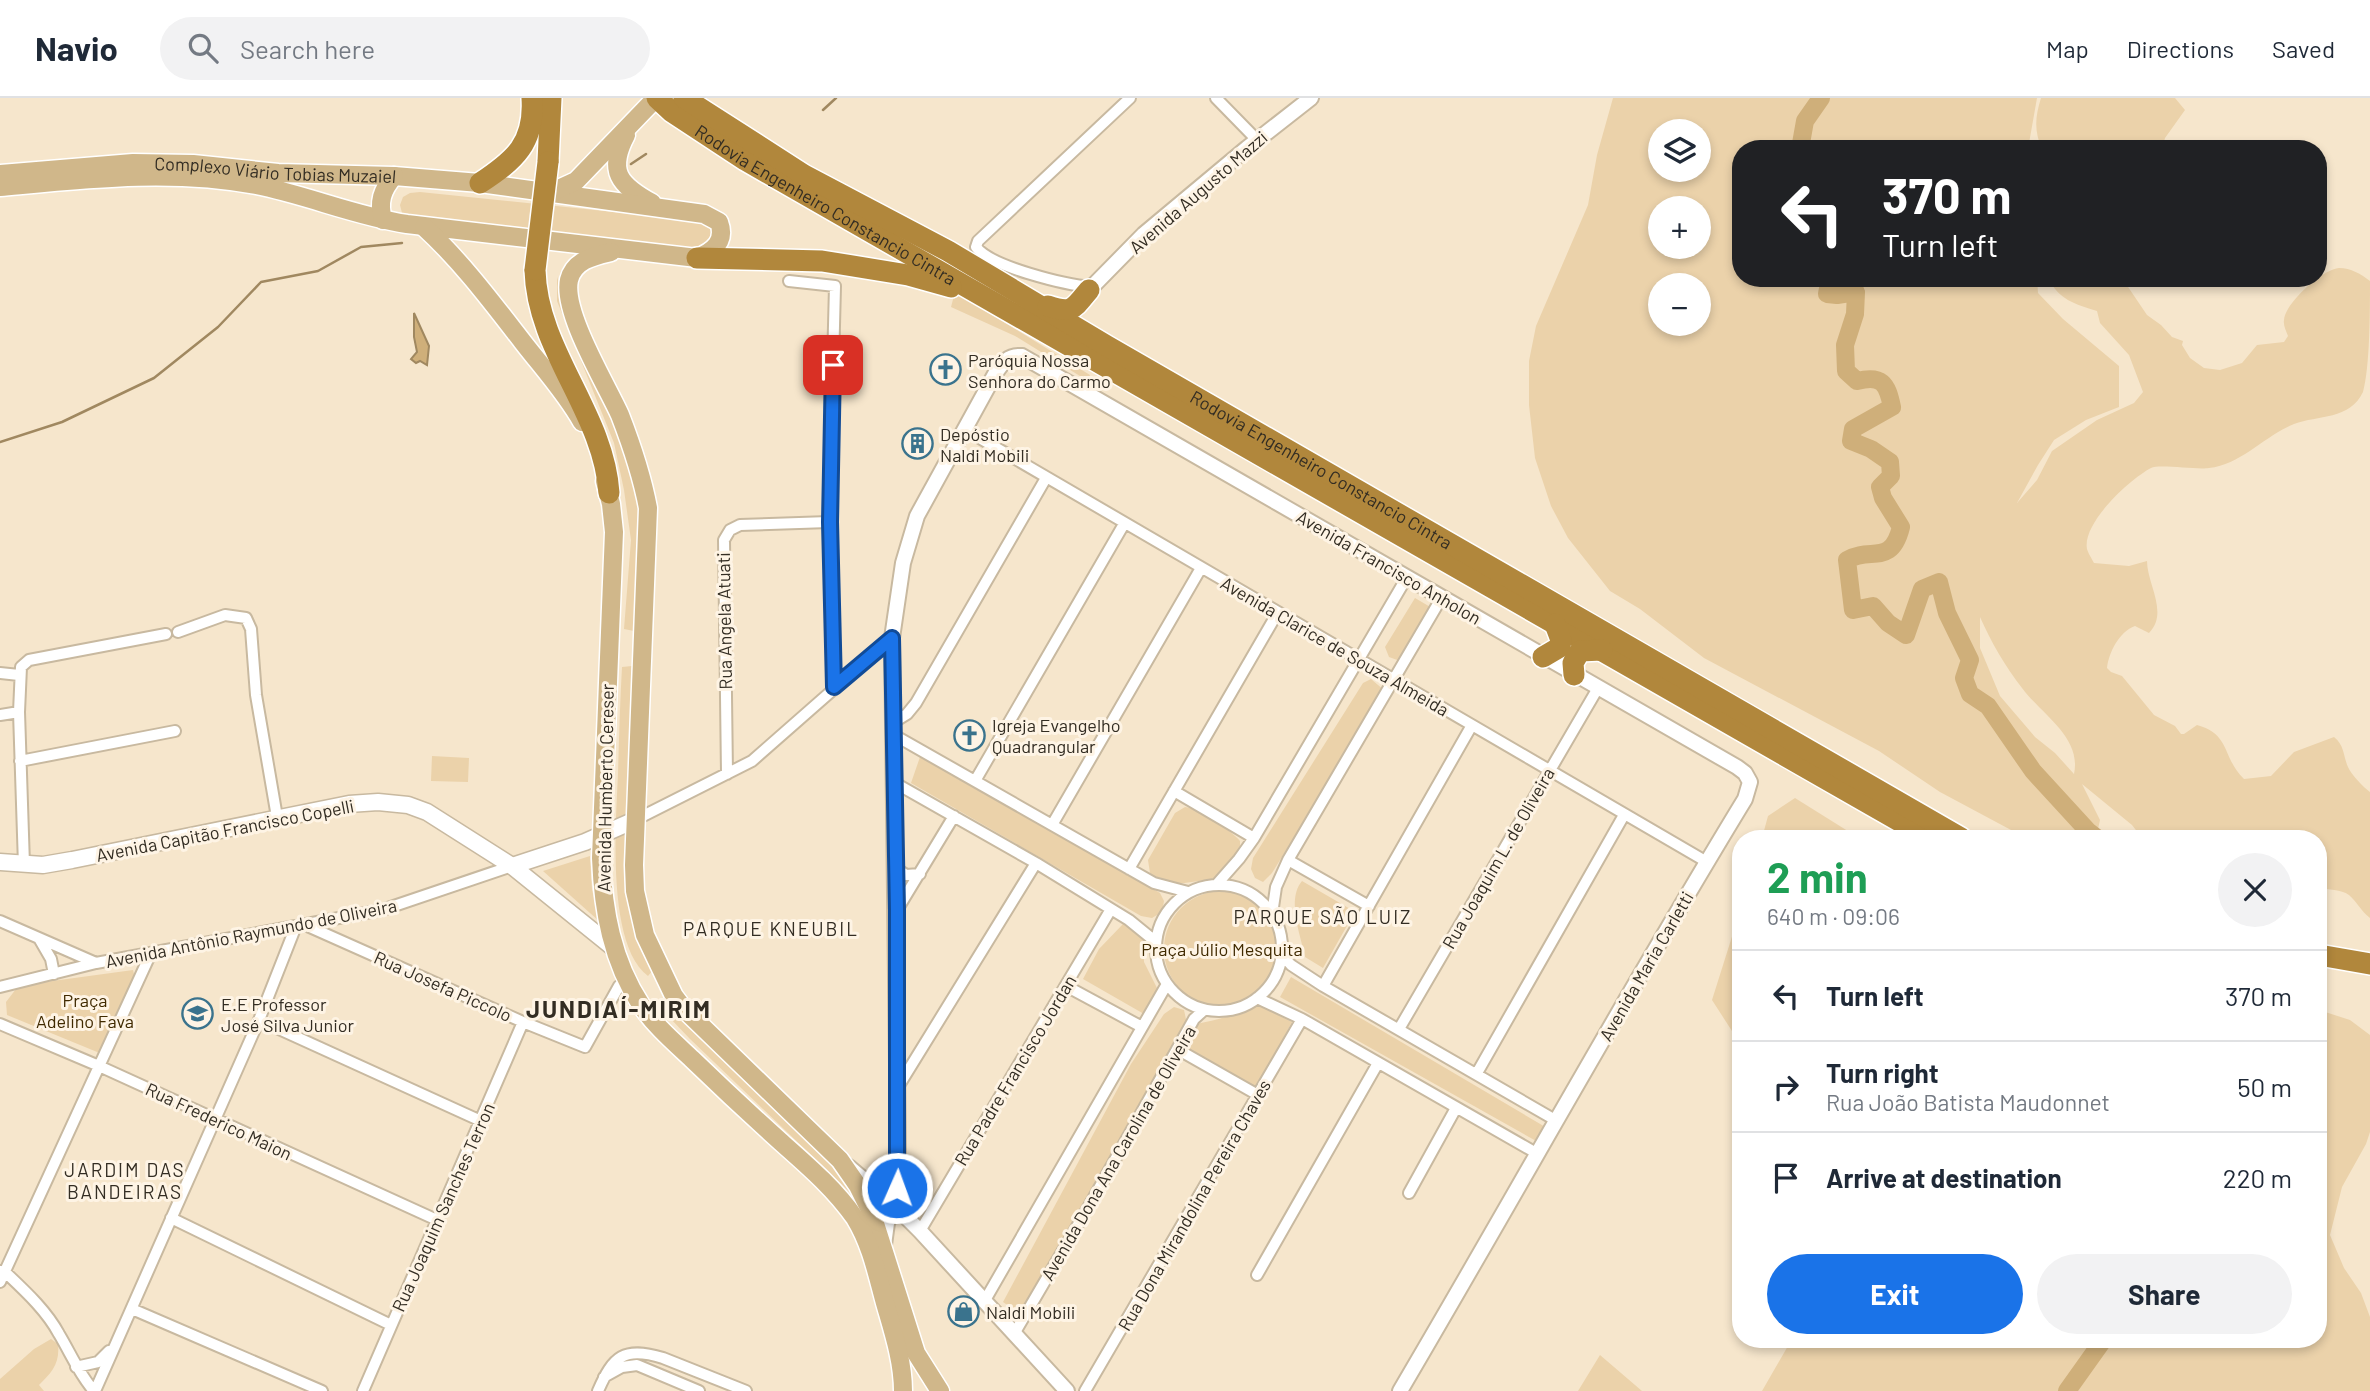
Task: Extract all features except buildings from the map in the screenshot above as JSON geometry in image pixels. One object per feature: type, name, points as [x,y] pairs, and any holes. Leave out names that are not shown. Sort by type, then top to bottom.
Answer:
[{"type":"highway","points":[[480,183],[509,163],[528,138],[533,98]]},
{"type":"highway","points":[[551,98],[548,162],[535,270],[536,294],[542,317],[597,438],[606,463],[609,493]]},
{"type":"highway","name":"Rodovia Engenheiro Constancio Cintra","points":[[667,102],[948,251],[1107,346],[1947,830]]},
{"type":"highway","name":"Rodovia Engenheiro Constancio Cintra","points":[[667,102],[745,160],[980,295],[1057,336],[1915,830]]},
{"type":"highway","points":[[697,258],[822,261],[908,275],[980,295]]},
{"type":"highway","points":[[1016,292],[1065,312],[1072,310],[1090,289]]},
{"type":"highway","points":[[1090,289],[1084,310],[1089,325],[1107,346]]},
{"type":"highway","points":[[1543,657],[1560,647],[1555,624]]},
{"type":"highway","points":[[1574,675],[1573,663],[1580,652],[1602,650]]},
{"type":"highway","points":[[2327,963],[2370,964]]},
{"type":"highway","points":[[2327,965],[2370,978]]},
{"type":"main road","name":"Complexo Viário Tobias Muzaiel","points":[[552,192],[576,181],[612,141],[667,102]]},
{"type":"main road","name":"Complexo Viário Tobias Muzaiel","points":[[629,129],[619,148],[615,167],[618,178],[638,195],[664,209]]},
{"type":"main road","name":"Complexo Viário Tobias Muzaiel","points":[[0,174],[145,163],[480,183],[704,214],[719,222],[722,237],[711,252],[697,258]]},
{"type":"main road","points":[[0,187],[111,177],[178,176],[253,184],[287,191],[383,220],[424,227],[697,258]]},
{"type":"main road","points":[[383,220],[381,197],[394,176]]},
{"type":"main road","name":"Avenida Humberto Cereser","points":[[424,227],[466,270],[579,416],[591,441],[609,493],[614,545],[607,672],[603,894],[608,926],[626,976],[648,1013],[693,1060],[826,1183],[854,1218],[871,1255],[890,1320],[899,1357],[903,1391]]},
{"type":"main road","name":"Avenida Humberto Cereser","points":[[624,249],[581,262],[573,270],[568,292],[577,324],[634,453],[648,508],[635,820],[634,866],[639,917],[662,974],[683,1008],[839,1160],[858,1186],[872,1214],[916,1353],[940,1391]]},
{"type":"main road","points":[[607,672],[612,652],[618,649],[631,651],[637,665],[639,694]]},
{"type":"main road","name":"Avenida Capitão Francisco Copelli","points":[[0,862],[43,865],[349,804],[378,802],[408,805],[427,812],[512,866],[615,949]]},
{"type":"main road","name":"Avenida Antônio Raymundo de Oliveira","points":[[512,866],[572,847],[635,820]]},
{"type":"main road","points":[[626,976],[647,983],[654,982],[662,974]]},
{"type":"main road","points":[[648,1013],[662,1004],[683,1008]]},
{"type":"street","points":[[1090,289],[1007,267],[982,254],[976,247],[978,241],[1130,98]]},
{"type":"street","points":[[1216,98],[1257,139]]},
{"type":"street","name":"Avenida Augusto Mazzi","points":[[1090,289],[1144,234],[1257,139],[1311,98]]},
{"type":"street","points":[[789,281],[835,286],[830,522],[834,687]]},
{"type":"street","name":"Avenida Francisco Anholon","points":[[964,429],[1001,364],[1015,356],[1028,359],[1737,767],[1749,777]]},
{"type":"street","points":[[884,1254],[885,1231],[895,1206],[898,1149],[892,638],[909,539],[918,516],[964,429]]},
{"type":"street","name":"Avenida Clarice de Souza Almeida","points":[[964,429],[1707,862]]},
{"type":"street","points":[[894,728],[916,704],[1046,478]]},
{"type":"street","name":"Rua Angela Atuati","points":[[727,774],[724,540],[730,530],[740,525],[830,522]]},
{"type":"street","points":[[975,781],[1124,524]]},
{"type":"street","points":[[1052,825],[1201,568]]},
{"type":"street","points":[[1217,884],[1254,838],[1407,577]]},
{"type":"street","points":[[1272,914],[1276,887],[1288,860],[1442,597]]},
{"type":"street","points":[[1129,869],[1278,612]]},
{"type":"street","points":[[24,865],[20,667],[29,660],[172,633],[225,615],[246,618],[251,629],[256,695],[277,817]]},
{"type":"street","name":"Avenida Antônio Raymundo de Oliveira","points":[[635,820],[752,761],[892,638]]},
{"type":"street","points":[[0,673],[19,675]]},
{"type":"street","name":"Rua Joaquim L. de Oliveira","points":[[1399,1028],[1598,688]]},
{"type":"street","points":[[0,715],[19,712]]},
{"type":"street","points":[[1324,986],[1472,725]]},
{"type":"street","points":[[894,728],[975,781],[1154,883],[1188,892]]},
{"type":"street","points":[[20,761],[175,731]]},
{"type":"street","name":"Avenida Maria Carletti","points":[[1400,1391],[1745,799],[1751,786],[1749,777]]},
{"type":"street","points":[[895,782],[1036,863],[1139,927],[1156,942]]},
{"type":"street","points":[[1174,792],[1254,838]]},
{"type":"street","points":[[1476,1073],[1625,815]]},
{"type":"street","points":[[897,910],[954,816]]},
{"type":"street","points":[[1288,860],[1369,906]]},
{"type":"street","points":[[898,1087],[1036,863]]},
{"type":"street","name":"Avenida Antônio Raymundo de Oliveira","points":[[0,986],[96,963],[382,910],[512,866]]},
{"type":"street","points":[[896,868],[906,875],[920,874]]},
{"type":"street","points":[[1217,884],[1242,889],[1254,895],[1272,914],[1280,933],[1282,954],[1273,980],[1257,998],[1241,1007],[1223,1011],[1204,1010],[1176,995],[1167,984],[1158,964],[1156,942],[1165,914],[1175,902],[1188,892],[1217,884]]},
{"type":"street","name":"Rua Padre Francisco Jordan","points":[[920,1231],[1111,909]]},
{"type":"street","points":[[0,921],[96,963]]},
{"type":"street","points":[[151,953],[2,1275],[32,1297],[58,1332],[76,1367],[94,1391],[300,925]]},
{"type":"street","name":"Rua Josefa Piccolo","points":[[300,925],[585,1047],[626,976]]},
{"type":"street","points":[[38,938],[51,959],[54,974]]},
{"type":"street","points":[[1282,954],[1291,965],[1324,986],[1557,1121]]},
{"type":"street","points":[[984,1302],[1167,984]]},
{"type":"street","points":[[1066,986],[1142,1027]]},
{"type":"street","points":[[1257,998],[1302,1019],[1538,1154]]},
{"type":"street","name":"Avenida Dona Ana Carolina de Oliveira","points":[[1014,1334],[1194,1019],[1204,1010]]},
{"type":"street","name":"Rua Dona Mirandolina Pereira Chaves","points":[[1086,1391],[1302,1019]]},
{"type":"street","points":[[259,1020],[481,1121]]},
{"type":"street","name":"Rua Joaquim Sanches Terron","points":[[363,1391],[523,1022]]},
{"type":"street","name":"Rua Frederico Maion","points":[[0,1024],[99,1066],[437,1220]]},
{"type":"street","points":[[1177,1049],[1258,1094]]},
{"type":"street","points":[[1258,1275],[1378,1063]]},
{"type":"street","points":[[1409,1193],[1456,1108]]},
{"type":"street","points":[[839,1160],[895,1206],[920,1231],[1067,1391]]},
{"type":"street","points":[[171,1218],[391,1325]]},
{"type":"street","points":[[132,1309],[322,1391]]},
{"type":"street","points":[[76,1367],[98,1362],[116,1343]]},
{"type":"street","points":[[598,1391],[615,1360],[631,1353],[663,1359],[747,1391]]},
{"type":"street","points":[[604,1377],[622,1367],[637,1365],[699,1391]]},
{"type":"green space","points":[[1613,98],[2037,98],[2030,140],[1732,140],[1732,287],[2038,287],[2038,293],[2063,319],[2119,366],[2119,407],[2086,420],[2054,440],[2017,503],[2037,480],[2052,451],[2097,420],[2134,403],[2143,392],[2129,355],[2100,323],[2097,311],[2075,303],[2054,287],[2128,287],[2147,315],[2172,337],[2183,341],[2182,345],[2190,358],[2204,368],[2220,370],[2242,363],[2257,345],[2284,342],[2288,336],[2284,324],[2286,313],[2307,287],[2327,287],[2327,272],[2343,268],[2370,281],[2367,368],[2363,392],[2350,408],[2294,424],[2221,465],[2209,468],[2151,468],[2109,503],[2092,527],[2087,539],[2087,549],[2094,563],[2129,566],[2147,561],[2156,598],[2155,625],[2149,633],[2135,626],[2124,633],[2113,649],[2107,668],[2122,676],[2154,715],[2175,726],[2181,734],[2197,725],[2216,734],[2244,779],[2271,776],[2294,752],[2334,737],[2338,740],[2350,770],[2370,792],[2370,918],[2346,893],[2327,889],[2327,830],[2136,830],[2082,784],[2100,820],[2098,830],[2011,830],[1940,792],[1879,751],[1704,658],[1640,609],[1610,591],[1568,538],[1551,506],[1535,458],[1529,405],[1529,361],[1536,326],[1588,205],[1597,155]],"holes":[[[1980,617],[2016,680],[2066,737],[2075,761],[2074,774],[2055,753],[2035,737],[2000,696],[1980,648]]]},
{"type":"green space","points":[[2041,98],[2175,98],[2185,110],[2164,140],[2039,140],[2036,124]]},
{"type":"green space","points":[[420,192],[701,221],[712,227],[712,243],[701,249],[411,218],[402,213],[400,205],[403,197]]},
{"type":"green space","points":[[557,277],[569,317],[619,430],[642,505],[639,626],[634,631],[624,629],[631,540],[614,443],[557,301]]},
{"type":"green space","points":[[955,292],[1090,375],[1088,381],[1015,336],[951,307]]},
{"type":"green space","points":[[1415,598],[1432,608],[1400,661],[1389,657],[1385,647]]},
{"type":"green space","points":[[632,666],[626,825],[632,903],[653,970],[648,976],[635,960],[625,938],[616,881],[622,667]]},
{"type":"green space","points":[[1371,679],[1385,691],[1272,873],[1263,882],[1255,878],[1251,869],[1253,858],[1363,683]]},
{"type":"green space","points":[[432,756],[469,758],[468,782],[431,781]]},
{"type":"green space","points":[[920,757],[1160,893],[1164,901],[1162,912],[1152,918],[1141,916],[911,783]]},
{"type":"green space","points":[[1795,798],[1846,830],[1764,830],[1768,816]]},
{"type":"green space","points":[[1185,807],[1214,821],[1240,841],[1240,849],[1222,877],[1175,883],[1166,882],[1150,873],[1148,860],[1175,813]]},
{"type":"green space","points":[[590,856],[592,890],[600,922],[543,871]]},
{"type":"green space","name":"Praça Júlio Mesquita","points":[[1302,881],[1352,910],[1352,917],[1323,968],[1305,957],[1298,929],[1295,898]]},
{"type":"green space","name":"Praça Júlio Mesquita","points":[[1222,891],[1244,895],[1263,908],[1276,927],[1280,949],[1276,971],[1263,990],[1244,1003],[1222,1007],[1200,1003],[1181,990],[1168,971],[1164,949],[1168,927],[1181,908],[1200,895]]},
{"type":"green space","name":"Praça Júlio Mesquita","points":[[1123,924],[1143,938],[1144,962],[1158,990],[1144,1014],[1083,979],[1099,949]]},
{"type":"green space","points":[[1732,937],[1732,1031],[1712,1000]]},
{"type":"green space","name":"Praça Adelino Fava","points":[[133,970],[135,978],[102,1054],[7,1015],[6,1002],[16,989],[45,982]]},
{"type":"green space","points":[[1291,977],[1547,1128],[1538,1142],[1280,997]]},
{"type":"green space","name":"Praça Júlio Mesquita","points":[[1255,1003],[1292,1022],[1256,1089],[1183,1047],[1196,1024],[1227,1016]]},
{"type":"green space","points":[[1174,1007],[1184,1010],[1187,1024],[1020,1314],[1003,1302],[1131,1064],[1164,1014]]},
{"type":"green space","points":[[668,1010],[674,1010],[841,1172],[862,1204],[690,1039],[668,1016]]},
{"type":"green space","points":[[2327,1013],[2350,1020],[2370,1035],[2370,1132],[2342,1187],[2330,1235],[2344,1268],[2361,1293],[2370,1317],[2370,1391],[1762,1391],[1787,1348],[2327,1348]]},
{"type":"green space","points":[[51,1339],[58,1344],[58,1357],[51,1372],[39,1385],[44,1391],[0,1391],[0,1379],[34,1349]]},
{"type":"green space","points":[[1600,1355],[1642,1391],[1578,1391]]},
{"type":"shaded area","points":[[414,313],[429,346],[427,365],[411,359],[417,352]]},
{"type":"waterway","points":[[823,110],[836,98]]},
{"type":"waterway","points":[[1802,140],[1805,121],[1821,98]]},
{"type":"waterway","points":[[631,164],[646,154]]},
{"type":"waterway","points":[[0,442],[62,422],[154,378],[218,327],[261,282],[318,271],[361,247],[402,243]]},
{"type":"waterway","points":[[1828,287],[1827,294],[1856,292],[1855,314],[1845,345],[1846,371],[1857,381],[1872,379],[1882,383],[1892,407],[1853,429],[1851,441],[1871,449],[1890,462],[1891,476],[1880,487],[1883,498],[1901,527],[1897,539],[1886,551],[1847,560],[1853,610],[1873,606],[1888,623],[1906,635],[1922,589],[1939,582],[1947,613],[1970,660],[1964,678],[1970,694],[1988,706],[2033,771],[2087,830]]},
{"type":"waterway","points":[[2067,1391],[2098,1348]]},
{"type":"place","name":"Paróquia Nossa Senhora do Carmo","points":[[945,370]]},
{"type":"place","name":"Depóstio Naldi Mobili","points":[[917,444]]},
{"type":"place","name":"Igreja Evangelho Quadrangular","points":[[969,735]]},
{"type":"place","name":"E.E Professor José Silva Junior","points":[[198,1014]]},
{"type":"place","name":"Naldi Mobili","points":[[963,1312]]},
{"type":"district","name":"PARQUE SÃO LUIZ","points":[[1323,916]]},
{"type":"district","name":"PARQUE KNEUBIL","points":[[771,928]]},
{"type":"district","name":"JUNDIAÍ-MIRIM","points":[[619,1008]]},
{"type":"district","name":"JARDIM DAS BANDEIRAS","points":[[125,1180]]},
{"type":"route","points":[[833,365],[830,522],[834,687],[892,638],[897,910],[897,1188]]}]
